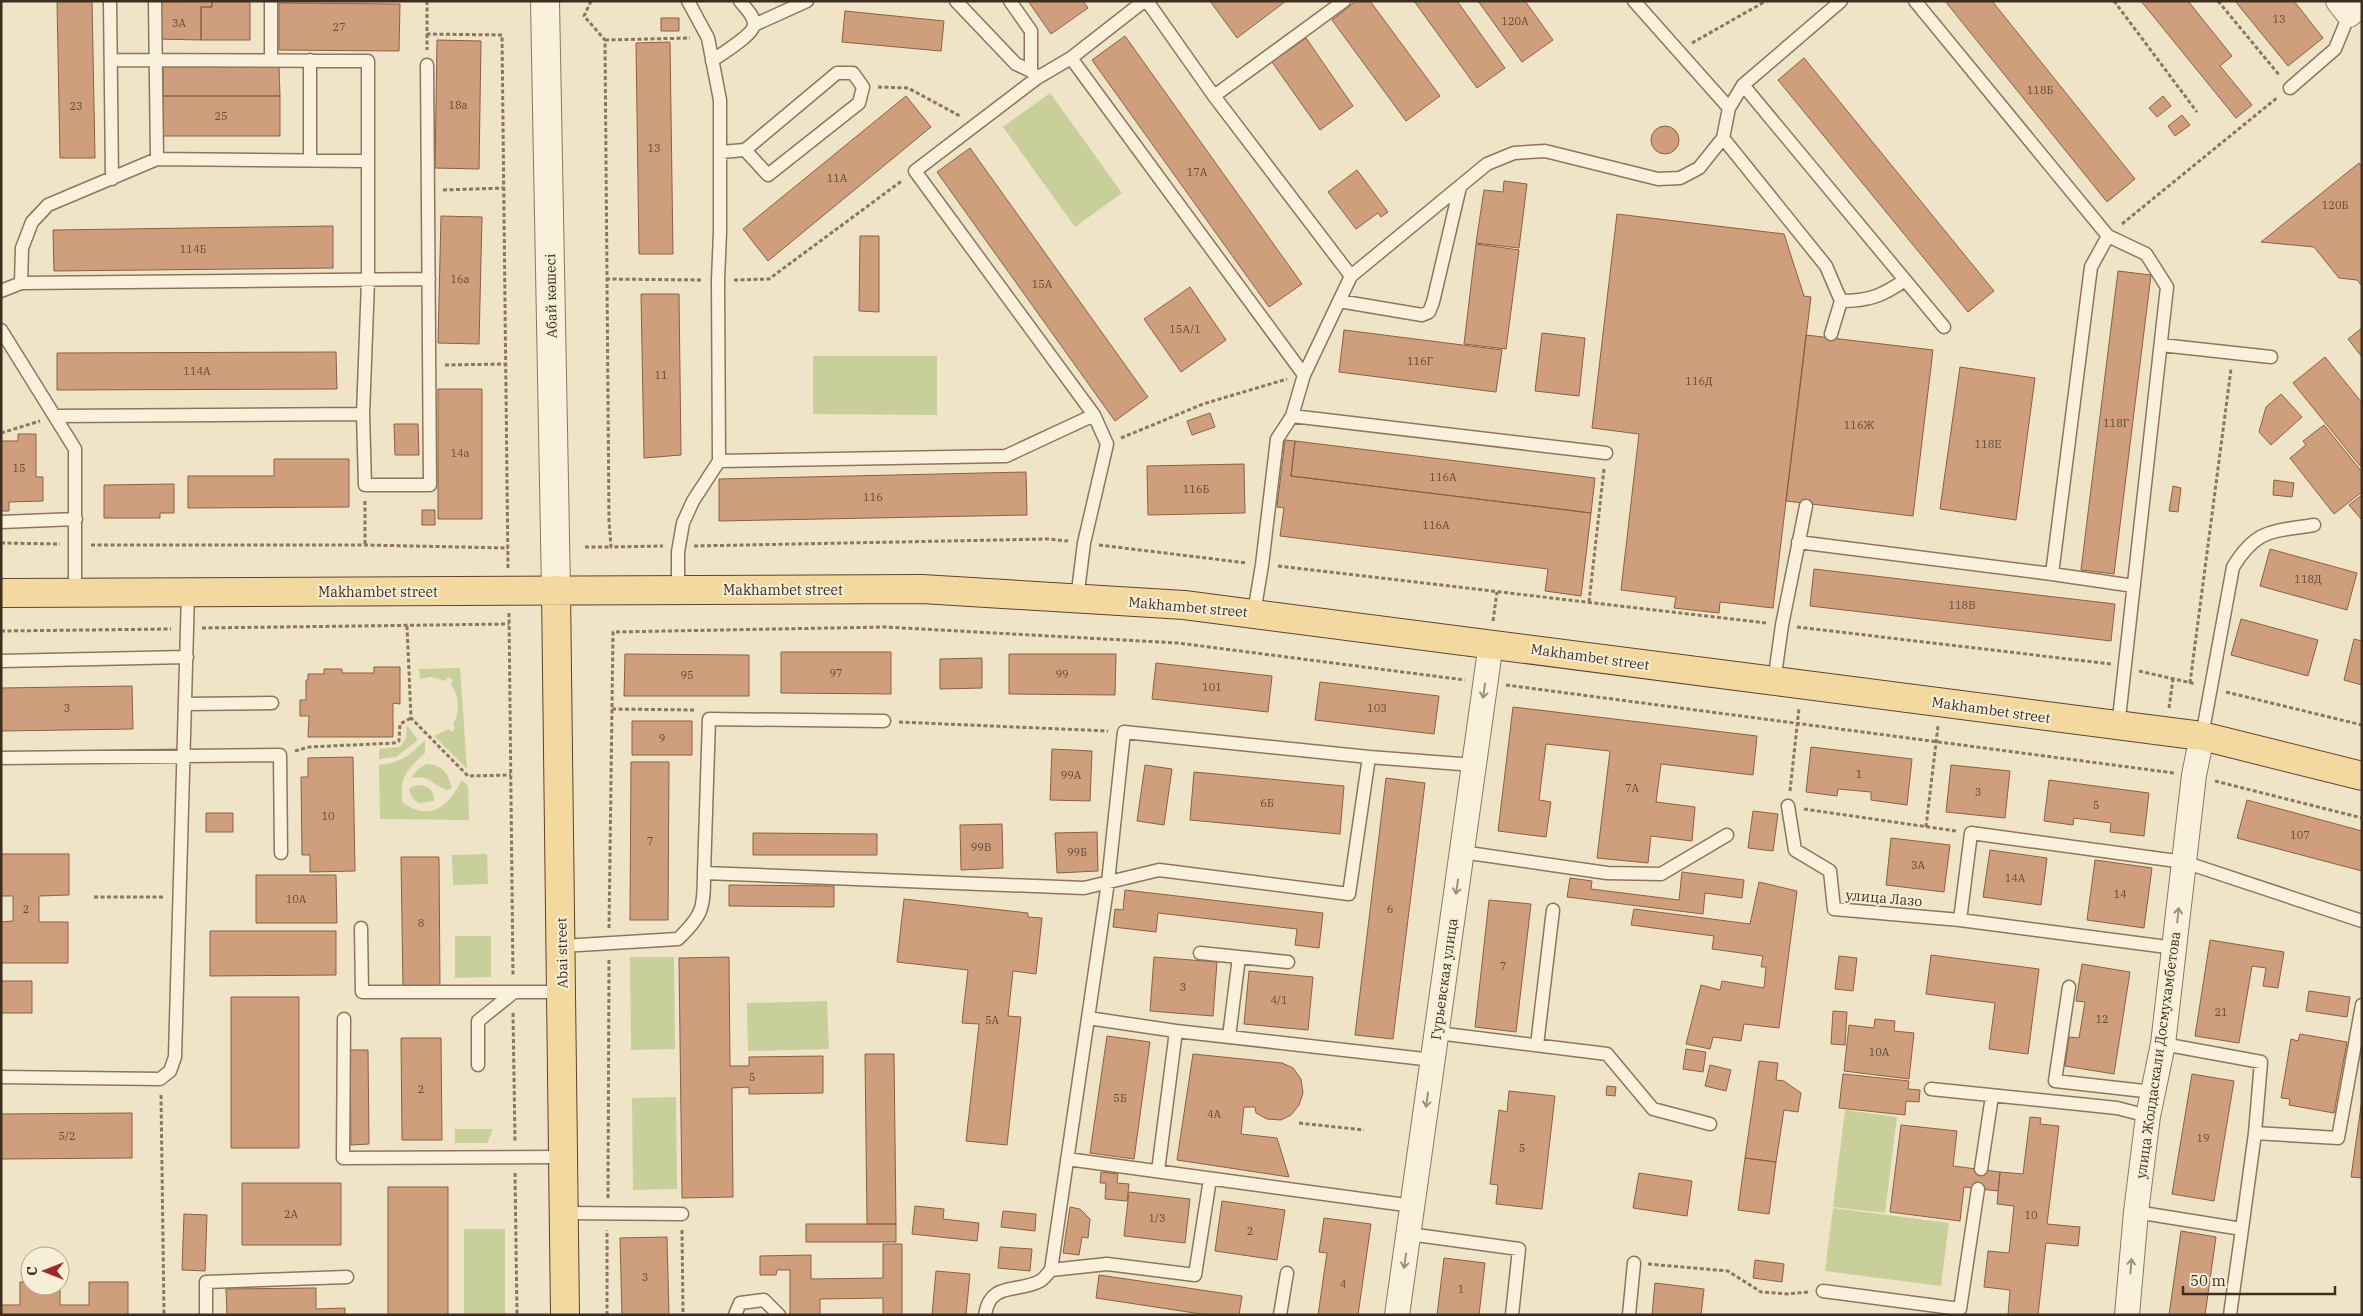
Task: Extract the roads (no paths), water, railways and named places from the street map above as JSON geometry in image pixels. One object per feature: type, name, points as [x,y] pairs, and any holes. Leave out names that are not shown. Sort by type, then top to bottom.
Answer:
[{"type":"main road","name":"Makhambet street","points":[[1,593],[922,589],[1184,605],[1491,643],[2118,727],[2202,736],[2362,776]]},
{"type":"main road","name":"Abai street","points":[[556,590],[566,1213],[565,1315]]},
{"type":"street","name":"Абай көшесі","points":[[545,1],[556,590]]},
{"type":"street","name":"Гурьевская улица","points":[[1397,1315],[1491,643]]},
{"type":"street","name":"улица Жолдаскали Досмухамбетова","points":[[2128,1315],[2136,1212],[2148,1116],[2163,1044],[2194,775],[2202,736]]},
{"type":"lane","points":[[110,1],[112,179]]},
{"type":"lane","points":[[155,1],[157,159]]},
{"type":"lane","points":[[271,1],[271,59]]},
{"type":"lane","points":[[712,61],[751,32],[754,24],[752,17],[740,1]]},
{"type":"lane","points":[[754,24],[807,1]]},
{"type":"lane","points":[[956,1],[1016,64],[1034,75]]},
{"type":"lane","points":[[1010,1],[1031,31],[1034,75]]},
{"type":"lane","points":[[1077,598],[1084,543],[1107,444],[1094,416],[915,171],[976,126],[1034,75],[1071,58],[1146,1],[1214,96],[1351,276]]},
{"type":"lane","points":[[1214,96],[1344,1]]},
{"type":"lane","points":[[1634,1],[1729,108]]},
{"type":"lane","points":[[1254,613],[1262,565],[1277,439],[1292,416],[1304,375],[1351,276],[1487,164],[1514,153],[1546,151],[1658,179],[1680,178],[1699,168],[1723,138],[1729,108],[1743,85],[1841,1]]},
{"type":"lane","points":[[1914,1],[2108,236],[2146,254],[2167,287],[2118,727]]},
{"type":"lane","points":[[678,590],[678,552],[683,523],[693,501],[719,461],[718,280],[721,152],[720,100],[708,38],[694,3]]},
{"type":"lane","points":[[2290,88],[2335,49],[2349,7]]},
{"type":"lane","points":[[1071,58],[1304,375]]},
{"type":"lane","points":[[111,60],[271,59],[368,61],[368,281],[363,414],[365,485],[430,485],[427,65]]},
{"type":"lane","points":[[310,60],[310,160]]},
{"type":"lane","points":[[721,152],[745,150],[837,72],[853,74],[863,87],[859,103],[768,175],[745,150]]},
{"type":"lane","points":[[1743,85],[1944,327]]},
{"type":"lane","points":[[1723,138],[1826,266],[1841,301],[1831,334]]},
{"type":"lane","points":[[21,283],[22,248],[32,222],[48,206],[60,199],[157,159],[367,161]]},
{"type":"lane","points":[[1338,301],[1422,315],[1429,312],[1460,187]]},
{"type":"lane","points":[[2052,574],[2090,267],[2108,236]]},
{"type":"lane","points":[[1,290],[21,283],[428,279]]},
{"type":"lane","points":[[1841,301],[1862,301],[1884,294],[1905,280]]},
{"type":"lane","points":[[1,330],[75,449],[76,592]]},
{"type":"lane","points":[[2160,345],[2271,357]]},
{"type":"lane","points":[[55,416],[363,414]]},
{"type":"lane","points":[[719,461],[1006,456],[1094,416]]},
{"type":"lane","points":[[1292,416],[1606,453]]},
{"type":"lane","points":[[1774,682],[1782,625],[1806,506]]},
{"type":"lane","points":[[1,522],[76,519]]},
{"type":"lane","points":[[2202,736],[2233,566],[2244,548],[2266,532],[2314,526]]},
{"type":"lane","points":[[1798,542],[2134,586]]},
{"type":"lane","points":[[1,1078],[160,1079],[170,1071],[175,1057],[185,756],[188,593]]},
{"type":"lane","points":[[1,661],[187,658]]},
{"type":"lane","points":[[186,704],[272,703]]},
{"type":"lane","points":[[562,946],[678,939],[695,923],[704,902],[708,719],[884,721]]},
{"type":"lane","points":[[985,1315],[986,1303],[997,1292],[1041,1281],[1051,1270],[1108,882],[1124,732],[1369,757],[1474,765]]},
{"type":"lane","points":[[1,758],[280,755],[281,853]]},
{"type":"lane","points":[[704,874],[1084,888],[1159,870],[1349,894],[1369,757]]},
{"type":"lane","name":"улица Лазо","points":[[1788,806],[1794,850],[1830,871],[1834,909],[1960,920],[2175,948]]},
{"type":"lane","points":[[1960,920],[1971,833],[2184,862],[2362,921]]},
{"type":"lane","points":[[1462,852],[1607,874],[1661,874],[1727,835]]},
{"type":"lane","points":[[1537,1045],[1553,910]]},
{"type":"lane","points":[[361,928],[362,992],[562,992]]},
{"type":"lane","points":[[1200,953],[1288,962]]},
{"type":"lane","points":[[1229,1037],[1239,958]]},
{"type":"lane","points":[[2069,987],[2054,1081],[2153,1092]]},
{"type":"lane","points":[[478,1065],[478,1021],[513,993]]},
{"type":"lane","points":[[2255,1133],[2338,1138],[2362,1005]]},
{"type":"lane","points":[[1088,1018],[1229,1037],[1433,1060]]},
{"type":"lane","points":[[344,1019],[343,1158],[565,1157]]},
{"type":"lane","points":[[1158,1171],[1176,1030]]},
{"type":"lane","points":[[1437,1033],[1607,1054],[1653,1108],[1710,1124]]},
{"type":"lane","points":[[2163,1044],[2262,1062],[2255,1133],[2230,1315]]},
{"type":"lane","points":[[1932,1088],[1992,1096],[2117,1108],[2148,1116]]},
{"type":"lane","points":[[1981,1169],[1992,1096]]},
{"type":"lane","points":[[1067,1159],[1413,1206]]},
{"type":"lane","points":[[1051,1270],[1107,1264],[1195,1275],[1210,1179]]},
{"type":"lane","points":[[1823,1291],[1960,1309],[1978,1189]]},
{"type":"lane","points":[[2136,1212],[2242,1229]]},
{"type":"lane","points":[[566,1213],[682,1214]]},
{"type":"lane","points":[[1408,1234],[1519,1249],[1512,1315]]},
{"type":"lane","points":[[1629,1315],[1634,1263]]},
{"type":"lane","points":[[1280,1315],[1286,1273]]},
{"type":"lane","points":[[206,1315],[206,1282],[347,1277]]},
{"type":"lane","points":[[735,1315],[740,1303],[764,1300],[778,1315]]}]
